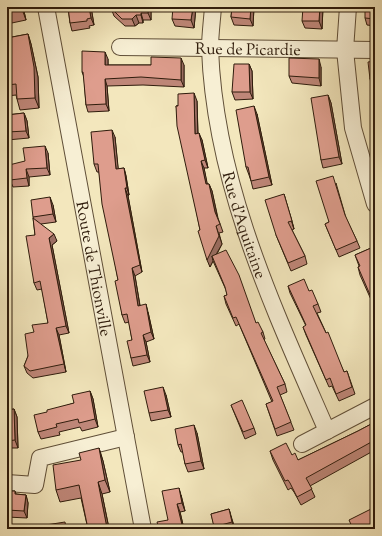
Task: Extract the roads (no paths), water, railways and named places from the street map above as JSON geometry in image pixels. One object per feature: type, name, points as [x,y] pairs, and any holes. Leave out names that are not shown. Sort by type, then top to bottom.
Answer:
[{"type":"street","name":"Route de Thionville","points":[[46,7],[143,529]]},
{"type":"street","name":"Rue d'Aquitaine","points":[[213,7],[210,48],[216,110],[235,200],[268,297],[327,431]]},
{"type":"street","points":[[348,7],[345,50],[353,128],[375,204]]},
{"type":"street","name":"Rue de Picardie","points":[[120,47],[375,50]]},
{"type":"street","points":[[302,444],[375,406]]},
{"type":"street","points":[[7,483],[35,485],[40,458],[126,437]]}]
